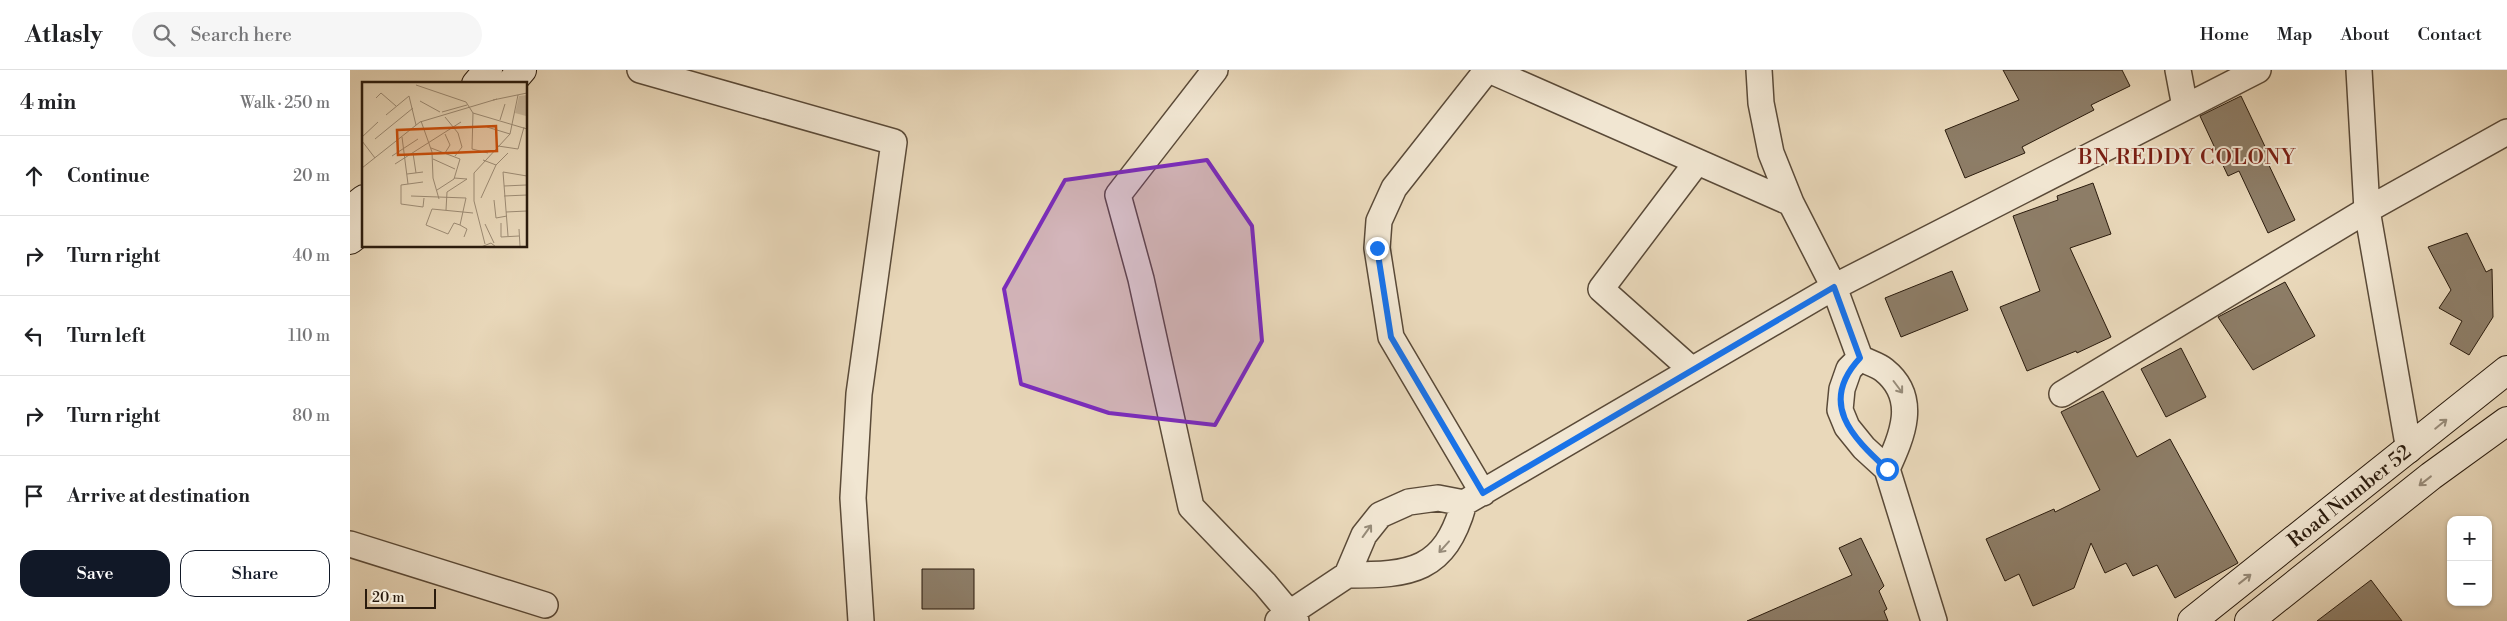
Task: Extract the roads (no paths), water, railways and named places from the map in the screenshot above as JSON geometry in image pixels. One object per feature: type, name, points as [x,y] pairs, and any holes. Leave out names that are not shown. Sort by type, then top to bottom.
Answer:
[{"type":"main road","points":[[478,82],[488,70]]},
{"type":"main road","points":[[512,82],[522,70]]},
{"type":"main road","points":[[350,210],[362,201]]},
{"type":"main road","points":[[350,240],[362,231]]},
{"type":"main road","name":"Road Number 52","points":[[2192,621],[2507,370]]},
{"type":"main road","name":"Road Number 52","points":[[2249,621],[2431,476],[2507,421]]},
{"type":"street","points":[[640,70],[894,142],[859,394],[853,498],[861,621]]},
{"type":"street","points":[[1215,70],[1118,194],[1142,279],[1191,507],[1265,584],[1287,619],[1347,575],[1364,534],[1380,515],[1409,502],[1438,498],[1474,498]]},
{"type":"street","points":[[1474,498],[1391,337],[1377,248],[1379,221],[1394,188],[1488,70],[1791,203]]},
{"type":"street","points":[[1759,70],[1760,103],[1771,153],[1791,203],[1834,287],[1860,358],[1884,370],[1903,393],[1906,416],[1899,443],[1887,469]]},
{"type":"street","points":[[2178,70],[2185,107]]},
{"type":"street","points":[[1347,575],[1388,575],[1423,566],[1447,546],[1474,498],[1834,287],[2258,70]]},
{"type":"street","points":[[2359,70],[2367,210],[2409,450]]},
{"type":"street","points":[[2062,394],[2367,210],[2507,132]]},
{"type":"street","points":[[1692,370],[1601,289],[1697,162]]},
{"type":"street","points":[[1860,358],[1849,370],[1842,389],[1840,410],[1847,427],[1864,448],[1887,469],[1934,621]]},
{"type":"street","points":[[350,544],[545,605]]},
{"type":"district","name":"BN REDDY COLONY","points":[[2187,157]]}]
